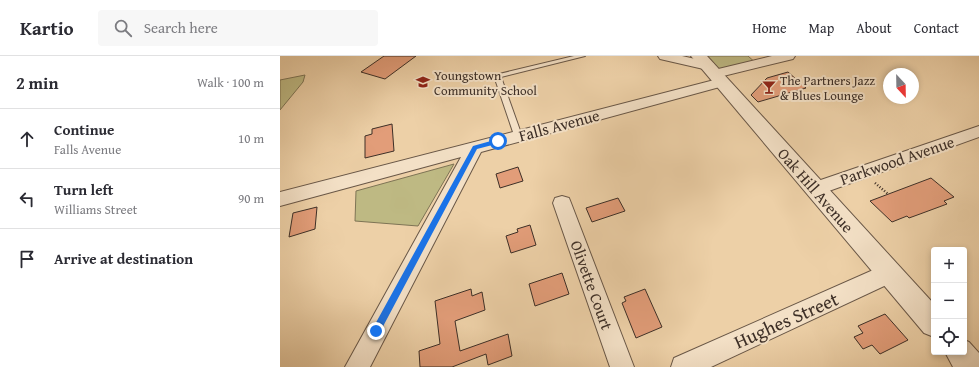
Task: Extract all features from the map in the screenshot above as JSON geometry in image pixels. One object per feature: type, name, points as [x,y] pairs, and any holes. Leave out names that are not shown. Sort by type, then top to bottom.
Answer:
[{"type":"street","points":[[665,56],[711,70]]},
{"type":"street","name":"Falls Avenue","points":[[280,199],[518,136],[711,70],[788,56]]},
{"type":"street","name":"Oak Hill Avenue","points":[[711,70],[931,321]]},
{"type":"street","name":"Parkwood Avenue","points":[[815,189],[979,131]]},
{"type":"street","points":[[357,367],[475,147]]},
{"type":"street","name":"Olivette Court","points":[[562,203],[622,367]]},
{"type":"street","name":"Hughes Street","points":[[683,367],[889,274]]},
{"type":"street","points":[[962,355],[972,367]]},
{"type":"lane","points":[[518,136],[497,76],[582,56]]},
{"type":"path","points":[[876,183],[888,194]]},
{"type":"shaded area","points":[[699,56],[748,56],[757,64],[715,74]]},
{"type":"shaded area","points":[[305,75],[303,82],[280,110],[280,80]]},
{"type":"shaded area","points":[[454,164],[418,226],[355,221],[356,191]]},
{"type":"building","points":[[384,56],[416,56],[385,79],[361,72]]},
{"type":"building","name":"The Partners Jazz & Blues Lounge","points":[[788,72],[806,88],[758,102],[751,95],[767,78]]},
{"type":"building","points":[[392,124],[394,151],[365,158],[365,136],[372,134],[372,129]]},
{"type":"building","points":[[518,167],[523,181],[500,188],[496,174]]},
{"type":"building","points":[[931,178],[954,197],[944,201],[947,204],[909,218],[907,216],[892,222],[870,201]]},
{"type":"building","points":[[618,198],[625,211],[592,222],[586,208]]},
{"type":"building","points":[[317,207],[315,229],[289,237],[293,213]]},
{"type":"building","points":[[530,225],[536,245],[511,253],[506,236],[518,232],[517,229]]},
{"type":"building","points":[[562,273],[569,294],[535,306],[529,284]]},
{"type":"building","points":[[471,289],[472,296],[482,292],[485,310],[455,321],[460,351],[508,334],[512,356],[488,365],[486,354],[452,367],[420,367],[419,351],[440,344],[435,301]]},
{"type":"building","points":[[645,289],[662,327],[636,338],[622,303],[626,301],[624,297]]},
{"type":"building","points":[[885,314],[908,340],[880,354],[872,345],[863,349],[854,337],[863,333],[858,326]]},
{"type":"place","name":"Youngstown Community School","points":[[423,82]]},
{"type":"place","name":"The Partners Jazz & Blues Lounge","points":[[769,87]]},
{"type":"route","points":[[376,331],[475,147],[498,141]]}]
